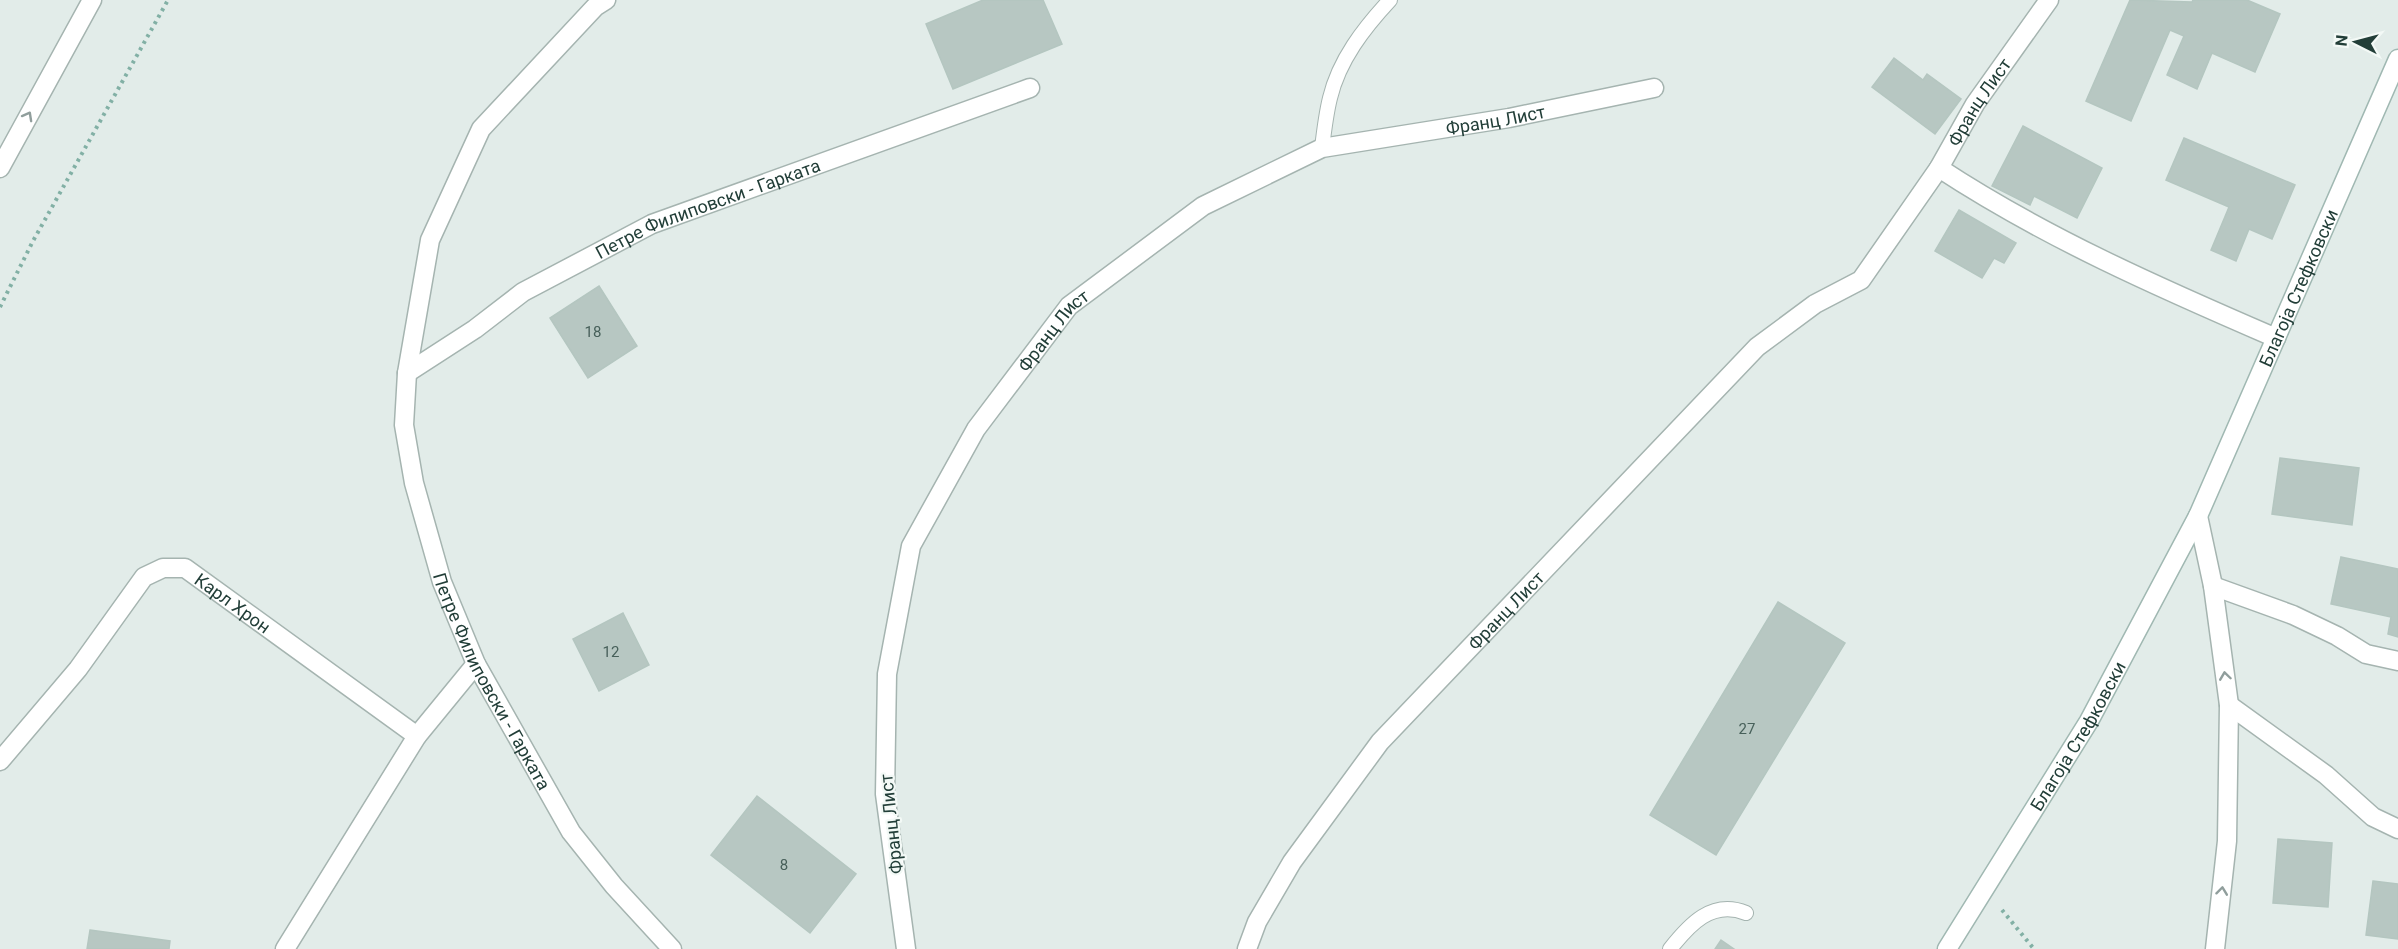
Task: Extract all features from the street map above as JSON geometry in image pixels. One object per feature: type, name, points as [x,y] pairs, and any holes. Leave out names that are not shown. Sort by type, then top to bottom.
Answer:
[{"type":"street","points":[[0,168],[92,0]]},
{"type":"street","name":"Петре Филиповски - Гарката","points":[[606,0],[595,7],[481,129],[430,240],[407,373],[404,425],[414,483],[442,582],[476,664],[571,832],[614,886],[672,949]]},
{"type":"street","name":"Франц Лист","points":[[1247,949],[1257,922],[1292,862],[1380,742],[1757,347],[1815,304],[1862,280],[1939,168],[1975,104],[2049,0]]},
{"type":"street","name":"Благоја Стефковски","points":[[1947,949],[2089,721],[2198,516],[2398,59]]},
{"type":"street","name":"Петре Филиповски - Гарката","points":[[407,373],[475,328],[523,292],[652,224],[1030,88]]},
{"type":"street","name":"Франц Лист","points":[[906,949],[885,794],[887,674],[911,546],[976,429],[1069,306],[1203,207],[1322,148],[1509,118],[1654,88]]},
{"type":"street","points":[[1939,168],[1982,196],[2126,273],[2276,338]]},
{"type":"street","points":[[2198,516],[2212,586],[2229,705],[2228,841],[2215,949]]},
{"type":"street","name":"Карл Хрон","points":[[0,760],[78,669],[144,578],[163,568],[185,568],[417,736]]},
{"type":"street","points":[[2212,586],[2293,615],[2337,636],[2366,654],[2398,661]]},
{"type":"street","points":[[285,949],[417,736],[476,664]]},
{"type":"street","points":[[2229,705],[2326,775],[2373,817],[2398,829]]},
{"type":"lane","points":[[1322,148],[1330,97],[1347,53],[1373,18],[1390,0]]},
{"type":"lane","points":[[1671,949],[1690,925],[1707,914],[1734,909],[1746,913]]},
{"type":"path","points":[[0,307],[33,241],[168,0]]},
{"type":"path","points":[[1985,890],[2034,949]]},
{"type":"building","points":[[983,0],[1043,0],[1062,44],[953,89],[926,24]]},
{"type":"building","points":[[2130,0],[2192,2],[2193,0],[2247,0],[2280,14],[2255,72],[2212,53],[2197,89],[2167,75],[2184,36],[2170,30],[2131,121],[2086,101]]},
{"type":"building","points":[[1894,58],[1923,80],[1927,74],[1961,99],[1935,134],[1872,87]]},
{"type":"building","points":[[2023,126],[2102,168],[2077,218],[2034,196],[2030,205],[1992,186]]},
{"type":"building","points":[[2184,138],[2295,185],[2272,239],[2249,229],[2236,261],[2211,250],[2229,207],[2166,180]]},
{"type":"building","points":[[1959,210],[2016,243],[2004,263],[1994,258],[1982,278],[1935,251]]},
{"type":"building","points":[[599,286],[637,346],[588,378],[550,318]]},
{"type":"building","points":[[2280,458],[2359,468],[2352,525],[2272,514]]},
{"type":"building","points":[[2341,557],[2398,569],[2398,637],[2388,634],[2391,617],[2331,604]]},
{"type":"building","points":[[1778,602],[1845,643],[1716,855],[1650,815]]},
{"type":"building","points":[[623,613],[649,665],[599,691],[573,639]]},
{"type":"building","points":[[757,796],[856,874],[810,933],[711,855]]},
{"type":"building","points":[[2278,839],[2332,843],[2328,907],[2273,903]]},
{"type":"building","points":[[2373,881],[2398,884],[2398,939],[2366,935]]},
{"type":"building","points":[[90,930],[170,941],[169,949],[87,949]]},
{"type":"building","points":[[1721,940],[1734,949],[1715,949]]}]
